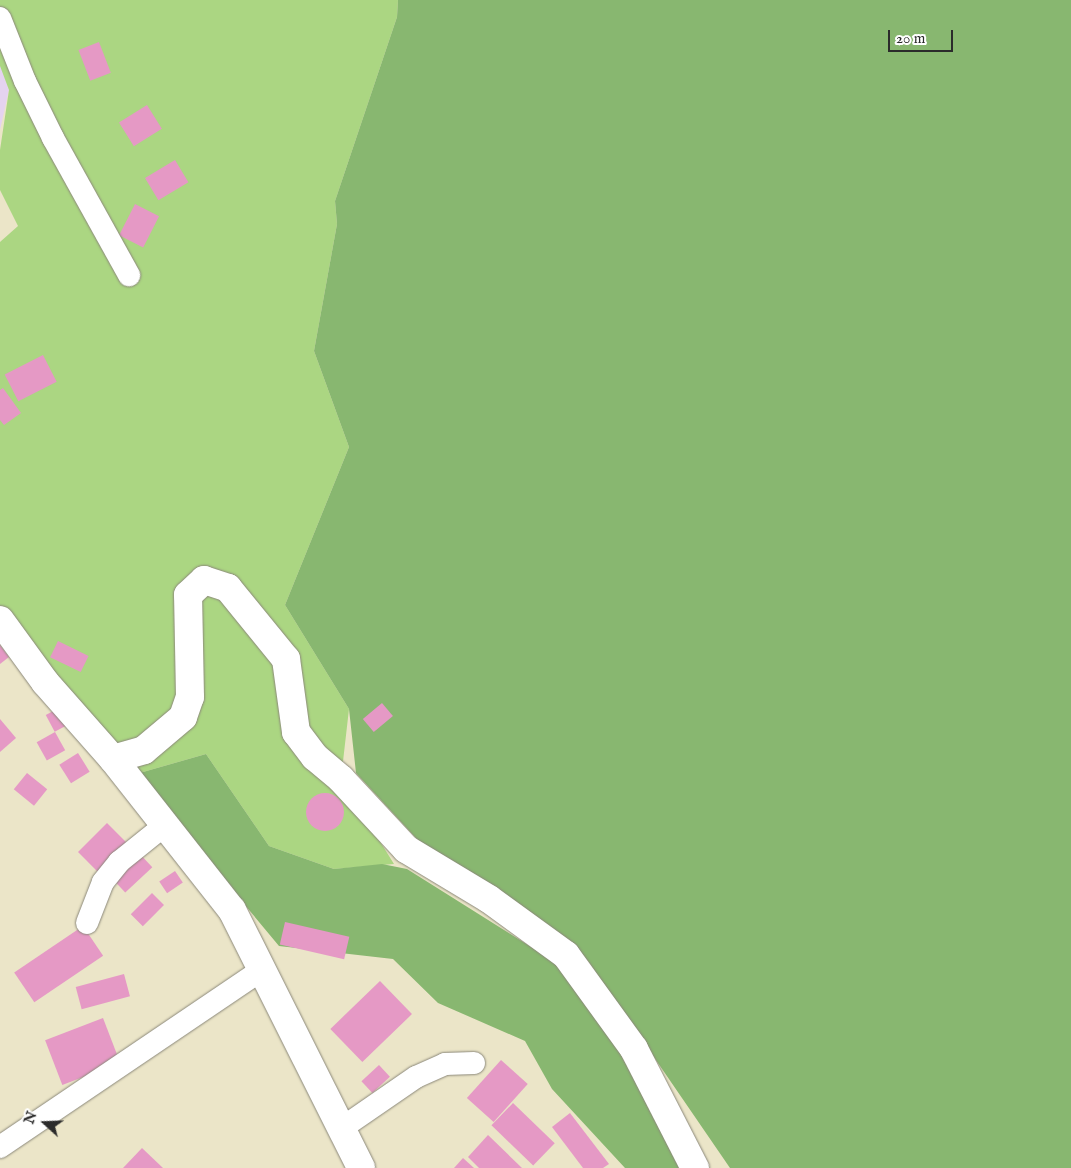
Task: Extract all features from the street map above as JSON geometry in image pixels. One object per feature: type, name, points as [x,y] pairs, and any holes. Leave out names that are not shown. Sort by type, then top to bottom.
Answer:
[{"type":"street","points":[[0,18],[25,81],[53,138],[129,275]]},
{"type":"street","points":[[113,758],[144,750],[183,717],[190,697],[188,595],[204,580],[228,588],[286,659],[296,732],[315,757],[341,780],[406,849],[489,899],[566,955],[634,1049],[695,1168]]},
{"type":"street","points":[[0,620],[45,682],[113,758],[232,910],[361,1168]]},
{"type":"street","points":[[87,923],[103,882],[119,862],[165,825]]},
{"type":"street","points":[[0,1147],[263,969]]},
{"type":"street","points":[[342,1128],[416,1077],[445,1064],[474,1063]]},
{"type":"shaded area","points":[[0,64],[9,90],[0,130]]},
{"type":"green space","points":[[0,0],[398,0],[397,17],[335,201],[337,224],[314,351],[349,447],[285,605],[349,709],[341,779],[394,864],[334,869],[269,846],[206,754],[136,774],[0,619],[0,242],[18,226],[0,190],[0,150],[9,90],[0,66]]},
{"type":"green space","points":[[398,0],[1071,0],[1071,1168],[730,1168],[588,961],[426,849],[356,773],[349,709],[285,605],[349,447],[314,351],[337,224],[335,201],[397,17]]},
{"type":"green space","points":[[206,754],[269,846],[334,869],[382,864],[407,869],[563,967],[597,1006],[624,1061],[710,1168],[625,1168],[552,1089],[525,1041],[438,1003],[393,959],[279,946],[136,774]]},
{"type":"building","points":[[99,42],[111,73],[90,81],[78,50]]},
{"type":"building","points":[[147,105],[162,129],[134,146],[119,122]]},
{"type":"building","points":[[175,160],[188,182],[158,200],[145,178]]},
{"type":"building","points":[[135,204],[159,216],[143,247],[119,235]]},
{"type":"building","points":[[43,355],[57,382],[18,401],[5,375]]},
{"type":"building","points":[[3,388],[21,413],[4,425],[0,420],[0,390]]},
{"type":"building","points":[[58,641],[89,656],[81,672],[50,657]]},
{"type":"building","points":[[0,645],[9,657],[0,664]]},
{"type":"building","points":[[382,703],[393,716],[374,732],[363,719]]},
{"type":"building","points":[[59,708],[68,725],[55,732],[46,715]]},
{"type":"building","points":[[0,719],[16,738],[0,752]]},
{"type":"building","points":[[55,732],[65,750],[47,761],[37,742]]},
{"type":"building","points":[[78,753],[90,772],[71,783],[59,765]]},
{"type":"building","points":[[27,773],[47,789],[34,806],[14,789]]},
{"type":"building","points":[[325,793],[338,799],[344,812],[338,825],[325,831],[312,825],[306,812],[312,799]]},
{"type":"building","points":[[107,823],[129,845],[100,874],[78,852]]},
{"type":"building","points":[[138,852],[152,867],[125,893],[111,877]]},
{"type":"building","points":[[175,871],[183,883],[167,893],[159,882]]},
{"type":"building","points":[[152,893],[164,905],[143,926],[131,914]]},
{"type":"building","points":[[285,922],[349,937],[344,959],[280,944]]},
{"type":"building","points":[[83,926],[103,956],[34,1002],[14,972]]},
{"type":"building","points":[[124,974],[130,996],[82,1009],[76,987]]},
{"type":"building","points":[[380,981],[412,1014],[362,1062],[330,1029]]},
{"type":"building","points":[[103,1018],[120,1063],[62,1085],[45,1040]]},
{"type":"building","points":[[501,1060],[528,1084],[494,1122],[467,1098]]},
{"type":"building","points":[[379,1065],[390,1077],[372,1093],[361,1081]]},
{"type":"building","points":[[513,1103],[555,1143],[533,1166],[491,1125]]},
{"type":"building","points":[[570,1113],[609,1164],[603,1168],[583,1168],[552,1127]]},
{"type":"building","points":[[488,1135],[522,1168],[479,1168],[468,1157]]},
{"type":"building","points":[[142,1148],[163,1168],[123,1168]]},
{"type":"building","points":[[463,1158],[474,1168],[454,1168]]}]
